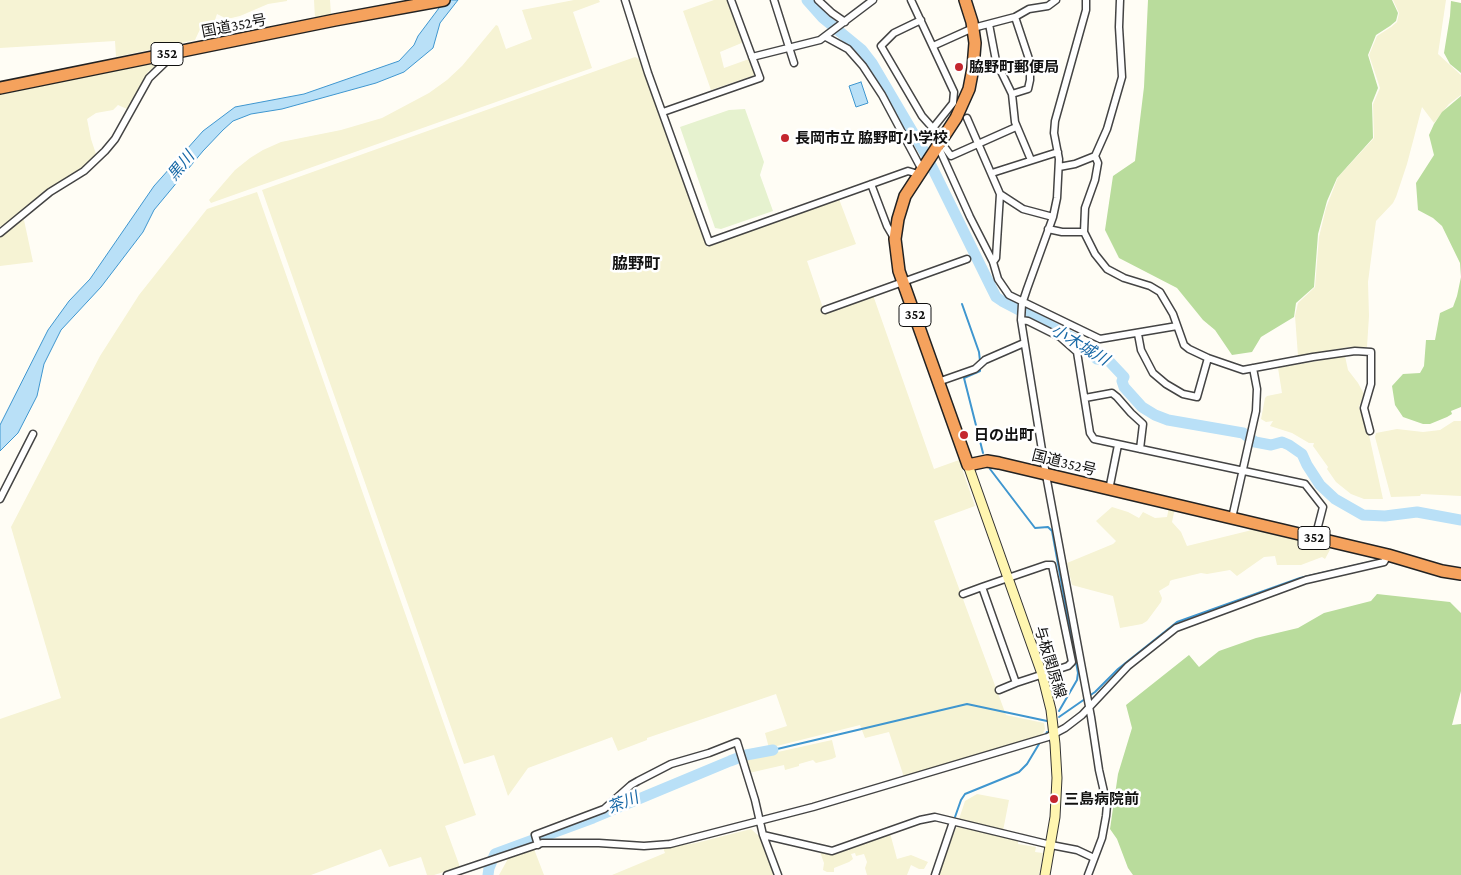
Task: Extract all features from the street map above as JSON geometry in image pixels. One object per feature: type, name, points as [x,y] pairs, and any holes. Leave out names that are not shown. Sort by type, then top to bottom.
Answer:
[{"type":"highway","name":"国道352号","points":[[0,88],[444,0]]},
{"type":"highway","name":"352","points":[[965,0],[973,28],[975,56],[969,89],[961,110],[940,148],[921,170],[901,206],[895,239],[897,261],[903,282],[968,464]]},
{"type":"highway","name":"国道352号","points":[[968,464],[987,461],[1388,555],[1461,576]]},
{"type":"main road","name":"与板関原線","points":[[968,464],[1042,674],[1050,710],[1054,734],[1057,778],[1051,846],[1045,875]]},
{"type":"street","points":[[625,0],[709,242],[908,171],[921,170],[882,95],[863,66],[848,50],[827,36]]},
{"type":"street","points":[[663,112],[760,78],[731,0]]},
{"type":"street","points":[[774,0],[794,63]]},
{"type":"street","points":[[818,0],[844,22]]},
{"type":"street","points":[[752,56],[820,40],[873,0]]},
{"type":"street","points":[[911,0],[921,20],[956,94],[953,103],[936,131],[922,116],[881,46],[894,33],[921,20]]},
{"type":"street","points":[[933,46],[973,28],[1015,17],[1028,9],[1048,6],[1056,0]]},
{"type":"street","points":[[1086,0],[1086,10],[1055,121],[1054,133],[1059,167],[1057,198],[1053,217],[1023,302],[1021,319],[1046,475],[1099,770],[1107,804],[1102,838],[1088,875]]},
{"type":"street","points":[[1059,167],[1074,164],[1095,156],[1107,129],[1122,77],[1119,27],[1120,0]]},
{"type":"street","points":[[1012,94],[1028,89],[1030,80],[1030,62],[1015,17]]},
{"type":"street","points":[[989,24],[996,61],[1012,94],[1016,127],[1031,160]]},
{"type":"street","points":[[0,233],[50,192],[84,171],[105,151],[115,139],[149,78],[175,53]]},
{"type":"street","points":[[967,118],[1000,194],[996,258],[992,262]]},
{"type":"street","points":[[940,148],[950,156],[1016,127]]},
{"type":"street","points":[[940,148],[966,210],[992,262],[998,279],[1006,291],[1017,299],[1100,339],[1177,326]]},
{"type":"street","points":[[992,173],[1058,152]]},
{"type":"street","points":[[1095,156],[1098,163],[1095,180],[1085,208],[1084,232],[1095,254],[1106,269],[1124,278],[1150,286],[1160,292],[1173,314],[1184,344],[1190,350],[1242,370],[1355,351],[1371,352],[1371,384],[1364,408],[1370,431]]},
{"type":"street","points":[[871,184],[887,226],[895,239]]},
{"type":"street","points":[[1000,194],[1023,209],[1053,217]]},
{"type":"street","points":[[1048,228],[1062,232],[1084,232]]},
{"type":"street","points":[[825,310],[967,259]]},
{"type":"street","points":[[1021,319],[1060,337],[1077,352],[1092,436],[1097,440],[1305,484],[1323,507],[1315,538]]},
{"type":"street","points":[[1138,334],[1141,350],[1153,373],[1166,384],[1183,394],[1197,397],[1208,358]]},
{"type":"street","points":[[938,382],[975,369],[984,360],[1024,343]]},
{"type":"street","points":[[1232,518],[1258,400],[1253,368]]},
{"type":"street","points":[[1085,398],[1112,393],[1117,397],[1143,424],[1140,449]]},
{"type":"street","points":[[0,499],[33,434]]},
{"type":"street","points":[[1109,490],[1118,445]]},
{"type":"street","points":[[447,875],[538,845],[570,842],[644,846],[664,844],[760,822],[980,758],[1054,734],[1082,715],[1128,666],[1182,625],[1306,580],[1384,562],[1388,555]]},
{"type":"street","points":[[963,594],[1050,564],[1054,567],[1072,662],[1068,666],[999,690]]},
{"type":"street","points":[[982,587],[1016,683]]},
{"type":"street","points":[[538,845],[535,835],[604,809],[638,781],[672,764],[737,742],[763,835],[778,875]]},
{"type":"street","points":[[763,835],[832,851],[930,817],[1051,846],[1077,850],[1094,858]]},
{"type":"street","points":[[935,875],[953,822]]},
{"type":"shaded area","points":[[0,0],[287,1],[268,4],[240,16],[227,19],[217,14],[215,20],[202,25],[195,40],[116,57],[115,41],[0,48]]},
{"type":"shaded area","points":[[314,0],[330,0],[331,15],[315,19]]},
{"type":"shaded area","points":[[574,0],[599,0],[600,2],[573,12],[592,68],[211,203],[209,200],[235,170],[263,150],[281,142],[341,130],[382,118],[429,93],[447,80],[462,66],[496,25],[506,49],[532,39],[522,10]]},
{"type":"shaded area","points":[[714,0],[727,0],[744,42],[720,52],[724,68],[749,59],[755,75],[711,90],[683,11]]},
{"type":"shaded area","points":[[1393,0],[1446,0],[1438,54],[1461,75],[1461,95],[1449,104],[1434,123],[1422,107],[1396,197],[1393,203],[1376,221],[1368,282],[1369,316],[1367,347],[1349,347],[1298,356],[1295,316],[1298,303],[1315,287],[1319,237],[1326,208],[1338,177],[1374,138],[1373,104],[1380,88],[1369,55],[1377,36],[1397,22],[1399,13]]},
{"type":"shaded area","points":[[635,57],[641,60],[707,247],[839,199],[856,244],[807,261],[824,311],[873,295],[934,469],[959,460],[975,506],[934,521],[1006,715],[1044,723],[1045,729],[1042,735],[904,777],[889,732],[865,738],[860,725],[769,748],[765,733],[787,726],[776,694],[647,738],[647,740],[618,751],[612,737],[528,768],[508,796],[494,755],[464,764],[262,190]]},
{"type":"shaded area","points":[[163,60],[148,72],[127,109],[118,105],[113,110],[96,113],[87,119],[96,154],[84,167],[43,194],[3,227],[0,226],[0,95]]},
{"type":"shaded area","points":[[257,192],[476,815],[445,826],[460,867],[434,875],[427,875],[421,857],[389,867],[381,849],[311,875],[0,875],[0,719],[61,698],[11,527],[100,356],[139,295],[207,209]]},
{"type":"shaded area","points":[[24,220],[33,262],[0,266],[0,237],[19,221]]},
{"type":"shaded area","points":[[1345,356],[1348,370],[1364,394],[1359,407],[1369,435],[1383,499],[1364,499],[1351,494],[1336,482],[1313,446],[1314,443],[1309,443],[1292,433],[1270,426],[1273,421],[1266,422],[1261,419],[1265,398],[1282,393],[1278,368]]},
{"type":"shaded area","points":[[1454,421],[1461,421],[1461,496],[1421,494],[1420,496],[1391,497],[1375,437],[1376,433],[1397,429],[1423,432],[1440,430]]},
{"type":"shaded area","points":[[1112,507],[1139,518],[1143,512],[1155,518],[1167,517],[1169,507],[1175,508],[1172,522],[1181,532],[1187,546],[1256,529],[1332,546],[1325,559],[1322,557],[1301,565],[1277,565],[1275,556],[1264,557],[1237,576],[1230,570],[1207,574],[1201,573],[1172,580],[1169,585],[1159,591],[1162,598],[1161,602],[1147,621],[1142,624],[1120,628],[1113,596],[1072,585],[1067,563],[1113,544],[1116,541],[1096,521]]},
{"type":"shaded area","points":[[832,740],[836,757],[832,759],[816,763],[813,760],[785,770],[784,765],[749,773],[746,759]]},
{"type":"shaded area","points":[[977,794],[1009,800],[1003,831],[959,819],[965,801]]},
{"type":"shaded area","points":[[958,827],[1018,840],[1018,844],[1036,847],[1035,852],[1043,853],[1039,875],[938,875]]},
{"type":"shaded area","points":[[751,829],[760,837],[774,875],[612,875],[665,853],[663,848],[696,843]]},
{"type":"shaded area","points":[[890,833],[897,859],[911,855],[928,862],[924,869],[911,865],[907,875],[867,875],[865,868],[867,862],[864,854],[856,856],[855,853],[851,854],[853,859],[834,868],[834,872],[823,870],[824,863],[820,852],[837,853]]},
{"type":"shaded area","points":[[534,849],[544,875],[499,875],[509,857]]},
{"type":"green space","points":[[1148,0],[1392,0],[1398,13],[1396,21],[1376,35],[1368,55],[1378,88],[1372,103],[1373,138],[1337,178],[1327,201],[1318,234],[1314,287],[1296,303],[1294,317],[1261,337],[1252,352],[1232,355],[1215,330],[1203,320],[1177,288],[1119,258],[1105,230],[1113,176],[1135,161],[1144,87]]},
{"type":"green space","points":[[1451,1],[1461,3],[1461,73],[1450,64],[1444,53]]},
{"type":"green space","points":[[1461,96],[1461,277],[1460,263],[1442,226],[1433,218],[1418,210],[1416,183],[1434,155],[1429,135],[1434,124],[1442,112]]},
{"type":"green space","points":[[745,109],[764,162],[760,175],[773,211],[721,229],[715,228],[680,127],[729,110]]},
{"type":"green space","points":[[1461,277],[1461,407],[1451,411],[1452,414],[1447,417],[1430,424],[1423,424],[1403,417],[1395,405],[1392,386],[1403,374],[1420,373],[1424,366],[1426,340],[1435,340],[1440,313],[1453,307]]},
{"type":"green space","points":[[1377,594],[1450,602],[1461,613],[1461,691],[1452,725],[1461,724],[1461,875],[1133,875],[1128,868],[1117,839],[1110,829],[1118,774],[1132,728],[1126,705],[1189,655],[1199,667],[1219,651],[1256,638],[1298,628],[1324,613],[1371,601]]},
{"type":"water","name":"黒川","points":[[445,0],[458,0],[440,23],[433,48],[404,72],[376,83],[282,109],[251,114],[233,121],[223,130],[154,210],[143,232],[101,287],[61,330],[44,364],[37,396],[18,433],[0,451],[0,425],[48,330],[69,301],[90,279],[154,186],[203,131],[235,107],[304,94],[399,61],[414,45],[418,36]]},
{"type":"water","points":[[861,82],[868,103],[856,107],[849,86]]},
{"type":"waterway","name":"小木城川","points":[[807,0],[823,18],[862,50],[872,63],[925,153],[996,297],[1073,338],[1097,359],[1108,360],[1124,377],[1122,381],[1124,387],[1142,407],[1155,415],[1168,420],[1243,433],[1255,442],[1271,445],[1282,442],[1289,445],[1302,454],[1320,485],[1335,499],[1363,515],[1385,516],[1417,512],[1461,520]]},
{"type":"waterway","points":[[962,304],[979,352],[980,361]]},
{"type":"waterway","points":[[980,370],[964,378],[983,453]]},
{"type":"waterway","points":[[990,469],[1035,528],[1048,527],[1052,531],[1078,673],[1077,680],[1059,711]]},
{"type":"waterway","points":[[1059,717],[1095,692],[1118,669],[1177,622],[1300,578],[1379,560]]},
{"type":"waterway","points":[[773,750],[967,704],[1047,721]]},
{"type":"waterway","points":[[955,817],[965,794],[1019,772],[1027,764],[1039,744]]},
{"type":"waterway","name":"茶川","points":[[488,875],[495,854],[593,818],[746,755],[773,750]]},
{"type":"place","name":"脇野町郵便局","points":[[959,67]]},
{"type":"place","name":"長岡市立 脇野町小学校","points":[[785,138]]},
{"type":"place","name":"日の出町","points":[[964,435]]},
{"type":"place","name":"三島病院前","points":[[1054,799]]},
{"type":"district","name":"脇野町","points":[[636,264]]}]
